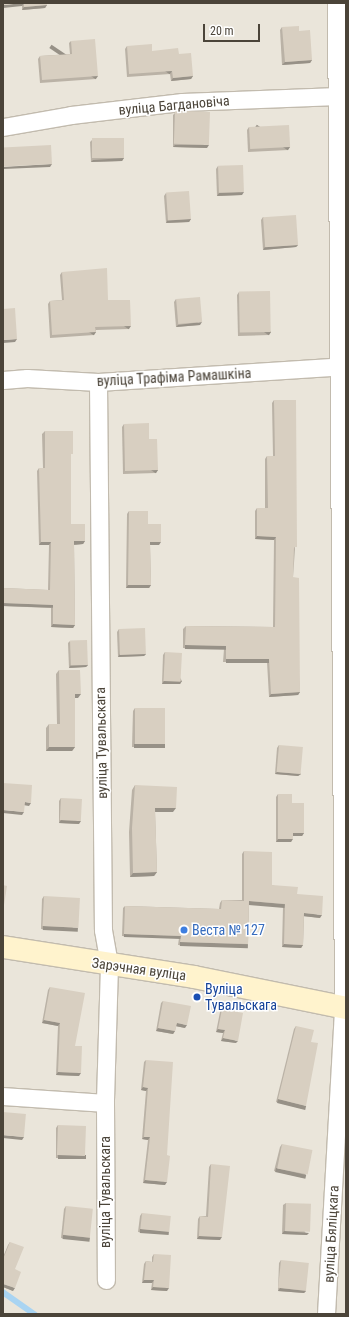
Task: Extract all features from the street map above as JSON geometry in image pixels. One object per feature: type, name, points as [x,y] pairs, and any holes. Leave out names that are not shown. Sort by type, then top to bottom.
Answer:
[{"type":"street","name":"вуліца Бяліцкага","points":[[326,1314],[345,1008],[342,98],[336,3]]},
{"type":"street","name":"вуліца Багдановіча","points":[[3,127],[71,115],[182,102],[342,98]]},
{"type":"street","name":"вуліца Трафіма Рамашкіна","points":[[3,380],[27,378],[98,382],[343,366]]},
{"type":"street","name":"вуліца Тувальскага","points":[[98,382],[103,930],[109,965],[105,1103],[106,1280]]},
{"type":"street","name":"Зарэчная вуліца","points":[[3,947],[109,965],[194,977],[345,1008]]},
{"type":"street","points":[[3,1096],[105,1103]]},
{"type":"shaded area","points":[[3,3],[346,3],[346,1314],[3,1314]]},
{"type":"building","points":[[3,3],[24,3],[3,5]]},
{"type":"building","points":[[24,3],[47,3],[47,5],[24,7]]},
{"type":"building","points":[[299,26],[299,31],[310,30],[312,60],[285,62],[282,27]]},
{"type":"building","points":[[95,39],[98,76],[42,80],[40,56],[72,54],[71,41]]},
{"type":"building","points":[[152,44],[152,51],[178,48],[179,54],[191,53],[193,76],[173,78],[172,71],[129,74],[127,46]]},
{"type":"building","points":[[175,111],[210,112],[209,145],[174,144]]},
{"type":"building","points":[[289,125],[290,147],[250,149],[249,127]]},
{"type":"building","points":[[92,138],[124,138],[124,158],[92,158]]},
{"type":"building","points":[[51,145],[52,164],[4,166],[3,148]]},
{"type":"building","points":[[243,165],[244,192],[219,193],[218,166]]},
{"type":"building","points":[[189,191],[191,219],[168,221],[166,193]]},
{"type":"building","points":[[296,215],[298,245],[265,247],[263,217]]},
{"type":"building","points":[[107,268],[108,300],[130,300],[131,326],[95,327],[96,332],[52,335],[50,301],[64,300],[62,272]]},
{"type":"building","points":[[270,291],[271,332],[240,333],[239,292]]},
{"type":"building","points":[[200,297],[202,322],[178,324],[176,299]]},
{"type":"building","points":[[15,308],[17,339],[3,340],[3,309]]},
{"type":"building","points":[[274,400],[296,400],[297,547],[294,547],[293,577],[299,578],[300,692],[271,694],[269,659],[226,659],[226,646],[185,645],[186,626],[275,627],[276,537],[257,536],[257,508],[268,508],[267,456],[275,456]]},
{"type":"building","points":[[149,423],[149,439],[157,439],[158,470],[125,471],[124,424]]},
{"type":"building","points":[[45,431],[73,431],[73,454],[71,454],[71,524],[85,524],[85,541],[74,541],[75,625],[53,624],[53,605],[3,603],[3,588],[50,590],[51,542],[41,542],[39,468],[45,468]]},
{"type":"building","points":[[129,511],[148,511],[148,524],[161,524],[161,542],[150,542],[151,585],[128,585]]},
{"type":"building","points":[[145,628],[146,654],[120,655],[119,629]]},
{"type":"building","points":[[87,640],[88,665],[71,666],[70,641]]},
{"type":"building","points":[[165,652],[182,653],[180,682],[163,681]]},
{"type":"building","points":[[59,670],[80,670],[81,694],[75,694],[75,747],[49,747],[49,724],[60,724]]},
{"type":"building","points":[[135,708],[165,708],[165,744],[135,744]]},
{"type":"building","points":[[279,745],[303,747],[301,774],[277,772]]},
{"type":"building","points":[[3,783],[32,785],[31,803],[25,802],[24,812],[3,810]]},
{"type":"building","points":[[135,785],[177,787],[176,808],[155,808],[157,872],[133,873],[132,828]]},
{"type":"building","points":[[278,794],[292,794],[292,803],[304,803],[304,833],[293,833],[293,839],[278,839]]},
{"type":"building","points":[[61,798],[82,799],[81,821],[60,820]]},
{"type":"building","points":[[244,851],[272,852],[272,885],[298,887],[297,894],[323,896],[322,915],[304,913],[303,945],[284,944],[285,904],[249,901],[248,944],[180,942],[181,936],[124,934],[125,906],[221,909],[222,900],[244,901]]},
{"type":"building","points":[[3,885],[7,886],[4,905],[3,905]]},
{"type":"building","points":[[44,896],[80,898],[78,928],[42,926]]},
{"type":"building","points":[[50,987],[85,993],[75,1046],[82,1046],[81,1073],[58,1072],[60,1023],[44,1020]]},
{"type":"building","points":[[163,1001],[191,1006],[187,1025],[177,1023],[175,1031],[158,1028]]},
{"type":"building","points":[[222,1009],[243,1013],[238,1041],[223,1038],[225,1030],[218,1029]]},
{"type":"building","points":[[296,1026],[314,1030],[311,1042],[318,1043],[306,1106],[278,1099]]},
{"type":"building","points":[[146,1060],[173,1062],[167,1155],[170,1156],[167,1182],[145,1180],[150,1137],[144,1137],[148,1088],[143,1087]]},
{"type":"building","points":[[3,1112],[26,1114],[24,1137],[3,1135]]},
{"type":"building","points":[[58,1125],[86,1126],[85,1156],[57,1155]]},
{"type":"building","points":[[282,1144],[312,1150],[308,1174],[277,1169]]},
{"type":"building","points":[[211,1164],[230,1166],[222,1237],[199,1236],[200,1216],[208,1217]]},
{"type":"building","points":[[286,1203],[311,1204],[310,1232],[285,1231]]},
{"type":"building","points":[[66,1206],[93,1209],[90,1238],[63,1235]]},
{"type":"building","points":[[142,1213],[171,1216],[169,1232],[140,1229]]},
{"type":"building","points":[[10,1242],[24,1247],[15,1269],[21,1272],[15,1288],[3,1284],[3,1259]]},
{"type":"building","points":[[154,1254],[171,1255],[169,1288],[153,1287],[154,1280],[144,1280],[146,1261],[153,1262]]},
{"type":"building","points":[[281,1260],[309,1263],[306,1291],[278,1288]]},
{"type":"waterway","points":[[3,1292],[35,1314]]},
{"type":"place","name":"Веста № 127","points":[[184,930]]},
{"type":"place","name":"Вуліца Тувальскага","points":[[197,997]]}]
